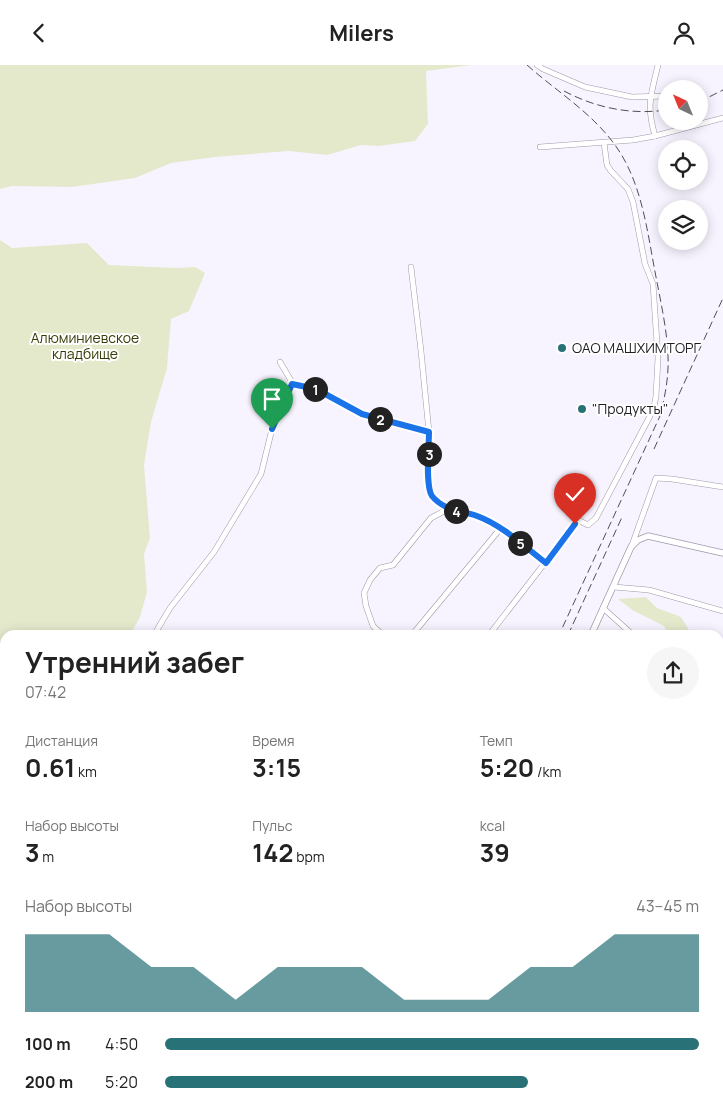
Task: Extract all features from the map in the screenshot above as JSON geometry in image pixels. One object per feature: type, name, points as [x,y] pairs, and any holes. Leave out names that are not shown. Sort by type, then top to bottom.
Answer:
[{"type":"street","points":[[538,65],[543,69],[585,87],[632,97],[658,96]]},
{"type":"street","points":[[655,136],[649,113],[650,96],[658,65]]},
{"type":"street","points":[[540,147],[633,140],[655,136],[723,117]]},
{"type":"street","points":[[493,630],[577,522],[588,525],[596,518],[654,407],[658,343],[654,284],[645,263],[633,202],[628,189],[607,165],[604,143]]},
{"type":"street","points":[[411,267],[429,432],[428,483],[432,496],[448,509],[477,516],[500,529],[546,563]]},
{"type":"street","points":[[157,630],[170,608],[214,552],[261,474],[272,429],[292,384],[280,363]]},
{"type":"street","points":[[292,384],[316,389],[362,414],[429,432]]},
{"type":"street","points":[[592,630],[631,547],[656,478],[723,487]]},
{"type":"street","points":[[377,630],[373,626],[364,593],[370,580],[380,568],[393,565],[431,518],[448,509]]},
{"type":"street","points":[[416,630],[500,529]]},
{"type":"street","points":[[631,547],[638,540],[648,537],[723,553]]},
{"type":"street","points":[[614,587],[649,590],[723,611]]},
{"type":"street","points":[[603,608],[627,630]]},
{"type":"green space","points":[[0,65],[471,65],[426,71],[428,124],[415,141],[379,146],[361,145],[327,155],[289,151],[215,157],[171,163],[135,178],[72,187],[12,186],[0,189]]},
{"type":"green space","name":"Алюминиевское кладбище","points":[[0,240],[12,248],[87,243],[109,265],[195,267],[205,273],[189,311],[171,319],[167,368],[151,422],[144,465],[150,538],[144,554],[147,592],[140,617],[133,630],[0,630]]},
{"type":"green space","points":[[646,597],[657,608],[681,617],[689,630],[666,630],[664,626],[634,611],[618,599]]},
{"type":"railway","points":[[527,65],[582,110],[603,130],[622,156],[630,172],[637,189],[646,224],[664,317],[668,356],[668,371],[660,416],[561,630]]},
{"type":"railway","points":[[708,98],[723,90]]},
{"type":"railway","points":[[564,91],[589,102],[614,109],[640,112],[658,111]]},
{"type":"railway","points":[[654,449],[723,298]]},
{"type":"railway","points":[[570,630],[623,515]]},
{"type":"place","name":"ОАО МАШХИМТОРГ","points":[[562,348]]},
{"type":"place","name":"\"Продукты\"","points":[[582,409]]},
{"type":"route","points":[[272,429],[292,384],[316,389],[362,414],[429,432],[428,483],[432,496],[448,509],[477,516],[500,529],[546,563],[575,524]]}]
